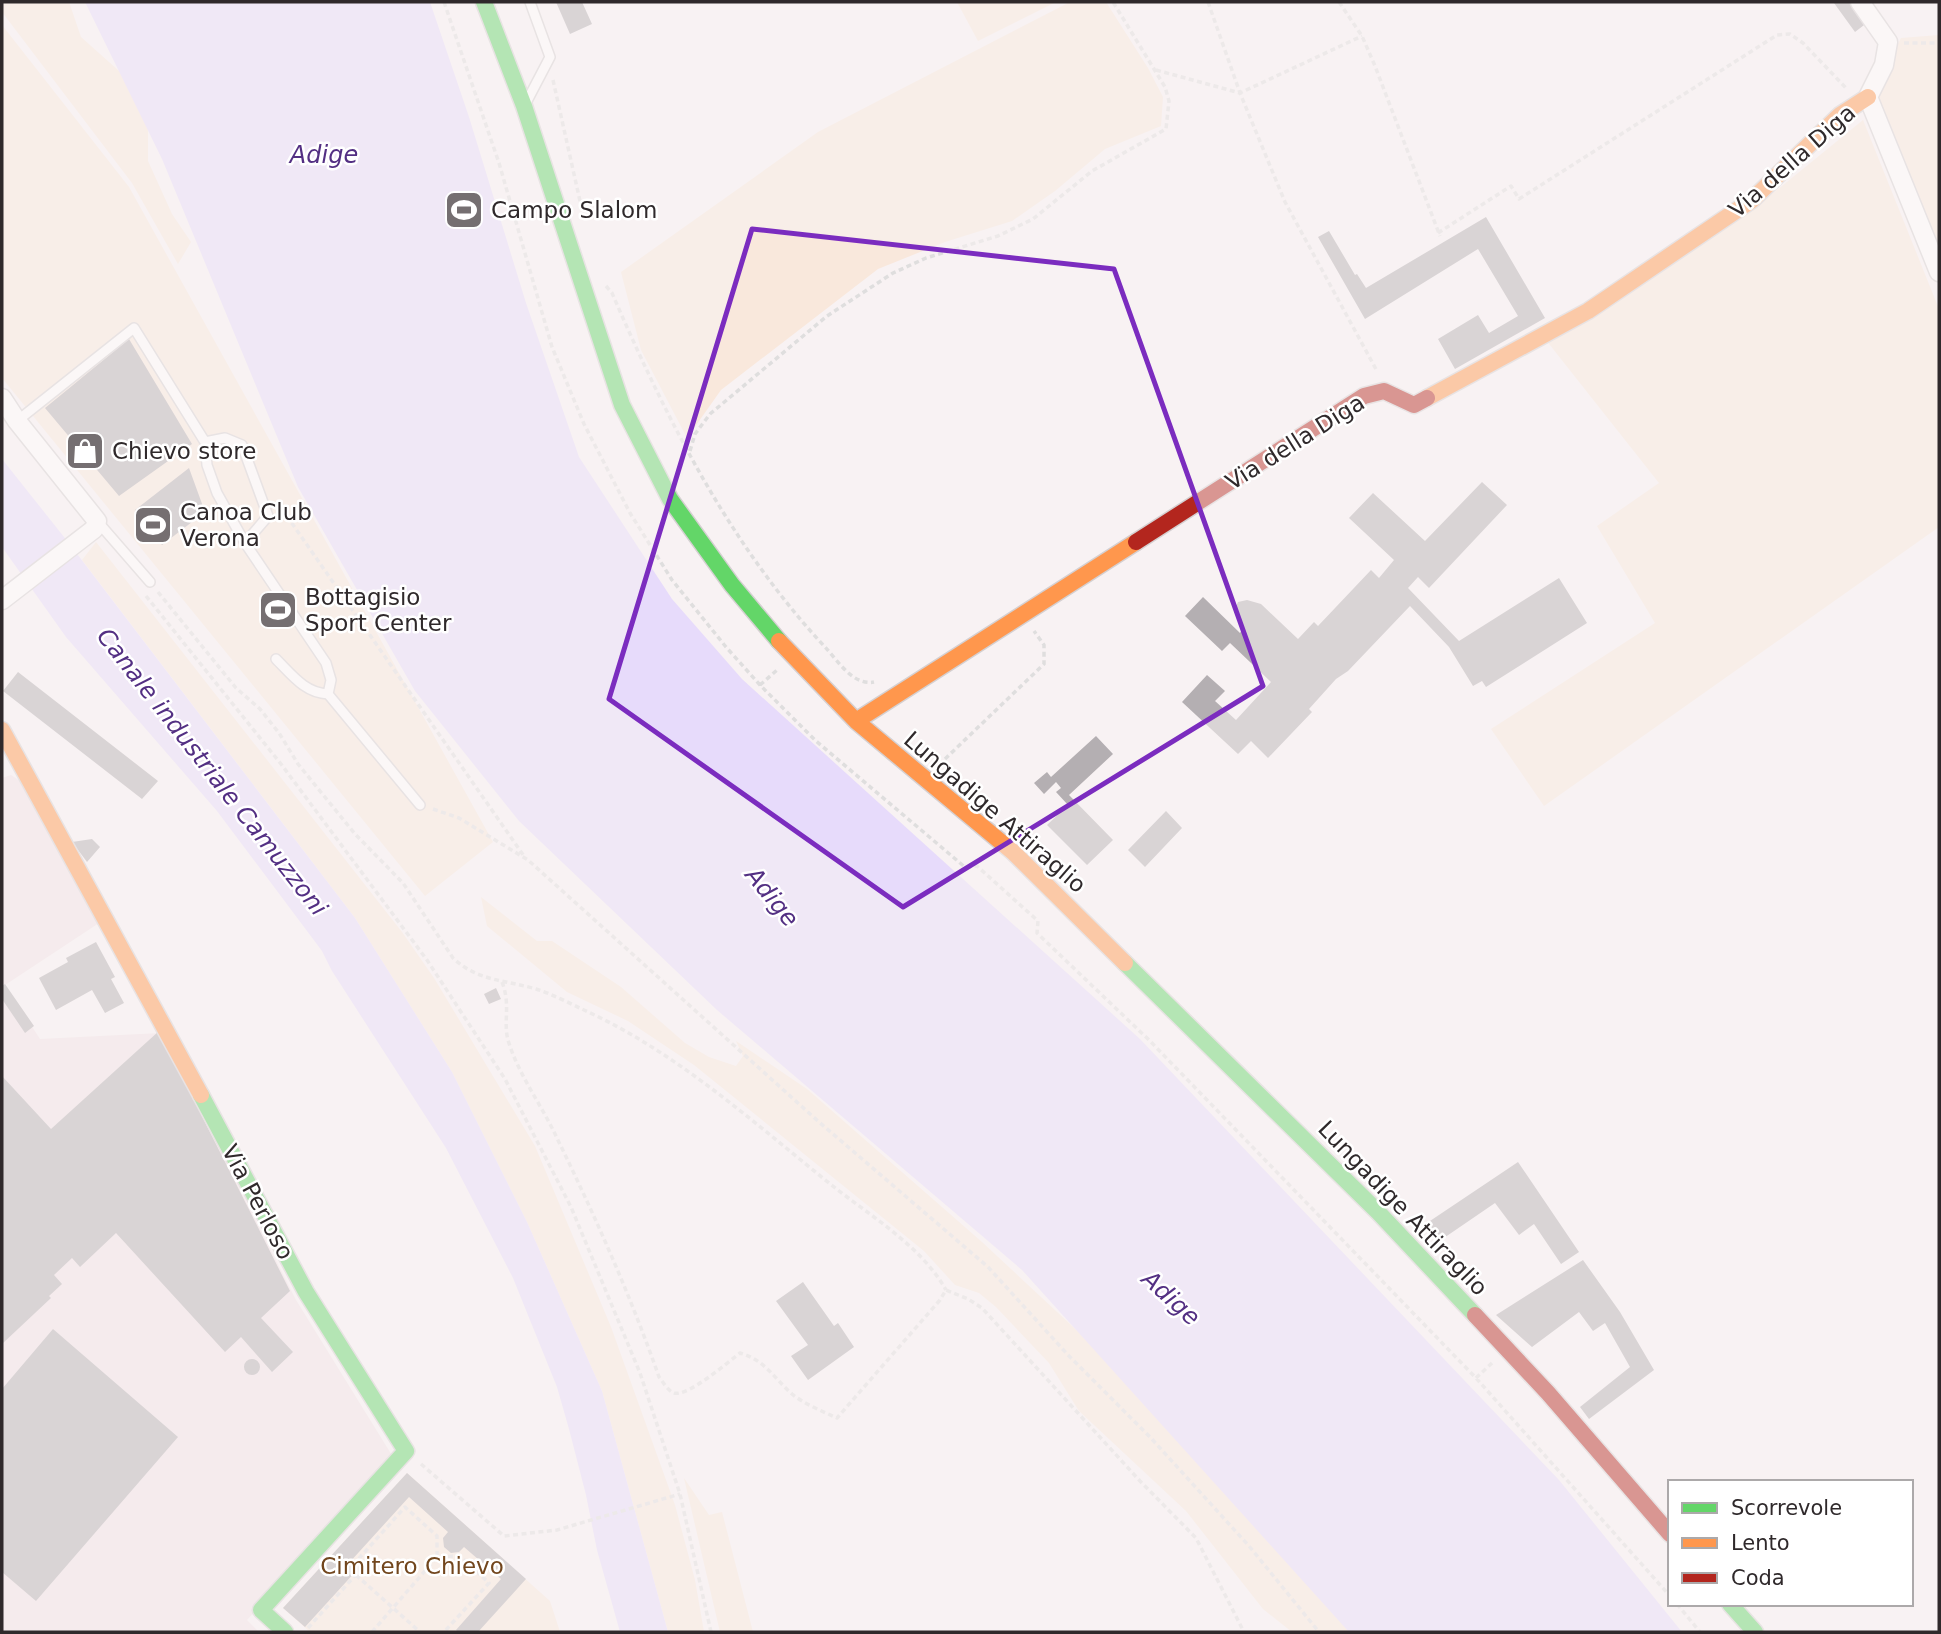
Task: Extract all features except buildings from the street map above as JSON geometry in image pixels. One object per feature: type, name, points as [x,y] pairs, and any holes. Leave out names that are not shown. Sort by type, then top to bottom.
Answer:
[{"type":"street","name":"Lungadige Attiraglio","points":[[484,2],[524,106],[622,405],[670,499],[741,596],[793,657],[856,722],[1013,852],[1378,1212],[1548,1393],[1668,1532]]},
{"type":"street","points":[[1860,2],[1888,42]]},
{"type":"street","name":"Via della Diga","points":[[856,722],[1364,396],[1384,391],[1414,405],[1588,311],[1752,200],[1840,115],[1863,101],[1884,65],[1888,42]]},
{"type":"street","name":"Via della Diga","points":[[1863,101],[1939,272]]},
{"type":"street","points":[[2,398],[17,421],[97,521],[94,529],[2,600]]},
{"type":"street","name":"Via Perloso","points":[[2,730],[8,759],[306,1292],[406,1451]]},
{"type":"street","points":[[285,1632],[261,1611],[406,1451]]},
{"type":"street","points":[[1732,1606],[1755,1632]]},
{"type":"lane","points":[[524,106],[550,57],[530,2]]},
{"type":"lane","points":[[17,421],[134,328],[205,442],[207,465],[217,493],[245,542],[326,663],[331,680],[328,694]]},
{"type":"lane","points":[[205,442],[225,438],[242,445],[251,463],[268,516],[245,542]]},
{"type":"lane","points":[[97,521],[150,582]]},
{"type":"lane","points":[[276,659],[308,689],[315,693],[328,694],[420,805]]},
{"type":"path","points":[[690,454],[695,434],[710,414],[827,316],[893,272],[926,258],[998,236],[1033,219],[1092,171],[1166,129],[1169,101],[1165,87],[1113,2]]},
{"type":"path","points":[[1208,2],[1240,93],[1285,202],[1375,366],[1384,391]]},
{"type":"path","points":[[1339,2],[1362,37],[1375,66],[1439,234],[1511,186],[1519,199],[1777,35],[1790,34],[1803,43],[1846,88],[1863,101]]},
{"type":"path","points":[[1154,69],[1240,93],[1362,37]]},
{"type":"path","points":[[1888,42],[1939,43]]},
{"type":"path","points":[[550,57],[582,210]]},
{"type":"path","points":[[605,285],[612,293],[634,344],[690,454],[719,508],[750,556],[805,626],[852,677],[866,684],[876,682]]},
{"type":"path","points":[[282,509],[527,860]]},
{"type":"path","points":[[150,582],[236,688],[260,709],[298,764],[355,834],[403,884],[453,958],[462,967],[481,977],[538,989],[643,1040],[700,1079],[902,1241],[936,1273],[946,1290],[982,1307],[1140,1481],[1196,1538],[1244,1632]]},
{"type":"path","points":[[146,595],[281,764],[428,960],[505,1079],[571,1207],[640,1373],[680,1494],[711,1632]]},
{"type":"path","points":[[945,759],[1044,664],[1044,645],[1023,615]]},
{"type":"path","points":[[420,805],[459,818],[527,860],[809,1114],[988,1267],[1068,1355],[1150,1437],[1249,1546],[1319,1632]]},
{"type":"path","points":[[502,982],[508,1006],[507,1038],[517,1062],[555,1134],[623,1282],[659,1377],[674,1393],[686,1392],[740,1353],[754,1357],[793,1395],[836,1418],[946,1290]]},
{"type":"path","points":[[406,1451],[504,1536],[557,1530],[680,1494]]},
{"type":"path","points":[[308,1628],[356,1575],[360,1570],[354,1564],[405,1507],[437,1536],[437,1557],[372,1632]]},
{"type":"path","points":[[437,1557],[460,1556],[489,1583],[444,1632]]},
{"type":"path","points":[[356,1575],[420,1632]]},
{"type":"path","points":[[1679,1606],[1700,1632]]},
{"type":"highlighted area","points":[[752,229],[1114,269],[1263,686],[903,907],[609,699]]},
{"type":"shaded area","points":[[11,775],[26,785],[99,923],[5,985],[40,1039],[161,1033],[296,1300],[393,1457],[247,1620],[259,1632],[2,1632],[2,778]]},
{"type":"green space","points":[[2,2],[69,2],[81,37],[128,79],[148,124],[148,161],[172,214],[191,242],[178,264],[132,183],[2,12]]},
{"type":"green space","points":[[957,2],[1056,2],[978,41]]},
{"type":"green space","points":[[1070,2],[1106,2],[1163,97],[1161,126],[1105,149],[1055,191],[1012,221],[945,242],[878,269],[721,390],[687,438],[641,350],[621,272],[818,132]]},
{"type":"green space","name":"Bottagisio Sport Center","points":[[2,25],[129,187],[493,842],[425,896],[2,378]]},
{"type":"green space","points":[[1939,35],[1939,258],[1874,92],[1901,38]]},
{"type":"green space","points":[[1863,120],[1939,309],[1939,527],[1544,806],[1491,729],[1655,623],[1597,526],[1659,483],[1542,335],[1745,216]]},
{"type":"green space","points":[[96,542],[402,932],[434,978],[535,1146],[611,1327],[675,1505],[695,1580],[704,1632],[668,1632],[602,1391],[527,1222],[452,1072],[355,918],[82,560]]},
{"type":"green space","points":[[481,897],[537,941],[552,941],[621,987],[685,1043],[709,1057],[736,1066],[743,1056],[736,1041],[807,1089],[982,1242],[1099,1351],[1358,1632],[1292,1632],[1263,1609],[1186,1511],[1079,1411],[1049,1363],[996,1307],[979,1293],[955,1285],[924,1251],[694,1065],[628,1021],[567,992],[487,926]]},
{"type":"green space","name":"Cimitero Chievo","points":[[407,1473],[550,1601],[560,1632],[310,1632],[283,1608]]},
{"type":"green space","points":[[684,1478],[709,1515],[722,1512],[753,1632],[720,1632]]},
{"type":"water","name":"Adige","points":[[85,2],[430,2],[469,117],[526,303],[579,457],[672,599],[742,679],[1140,1039],[1559,1480],[1682,1632],[1349,1632],[1022,1270],[717,1010],[519,821],[415,691],[298,487],[162,159]]},
{"type":"water","name":"Canale industriale Camuzzoni","points":[[2,459],[355,918],[452,1072],[527,1222],[602,1391],[668,1632],[620,1632],[557,1387],[513,1278],[446,1148],[332,971],[322,951],[217,811],[66,637],[2,547]]},
{"type":"traffic: fast","points":[[484,2],[524,106],[622,405],[670,499],[732,585],[779,641]]},
{"type":"traffic: fast","points":[[1125,963],[1378,1212],[1475,1315]]},
{"type":"traffic: fast","points":[[201,1095],[306,1292],[406,1451],[261,1610],[285,1632]]},
{"type":"traffic: fast","points":[[1732,1606],[1755,1632]]},
{"type":"traffic: slow","points":[[1427,398],[1588,311],[1752,200],[1840,115],[1868,97]]},
{"type":"traffic: slow","points":[[856,721],[1136,542]]},
{"type":"traffic: slow","points":[[779,641],[856,721],[1013,852],[1125,963]]},
{"type":"traffic: slow","points":[[2,730],[201,1095]]},
{"type":"traffic: jam","points":[[1136,542],[1364,396],[1384,391],[1414,405],[1427,398]]},
{"type":"traffic: jam","points":[[1475,1315],[1548,1393],[1668,1532]]},
{"type":"place","name":"Campo Slalom","points":[[464,210]]},
{"type":"place","name":"Chievo store","points":[[85,451]]},
{"type":"place","name":"Canoa Club Verona","points":[[153,525]]},
{"type":"place","name":"Bottagisio Sport Center","points":[[278,610]]}]
